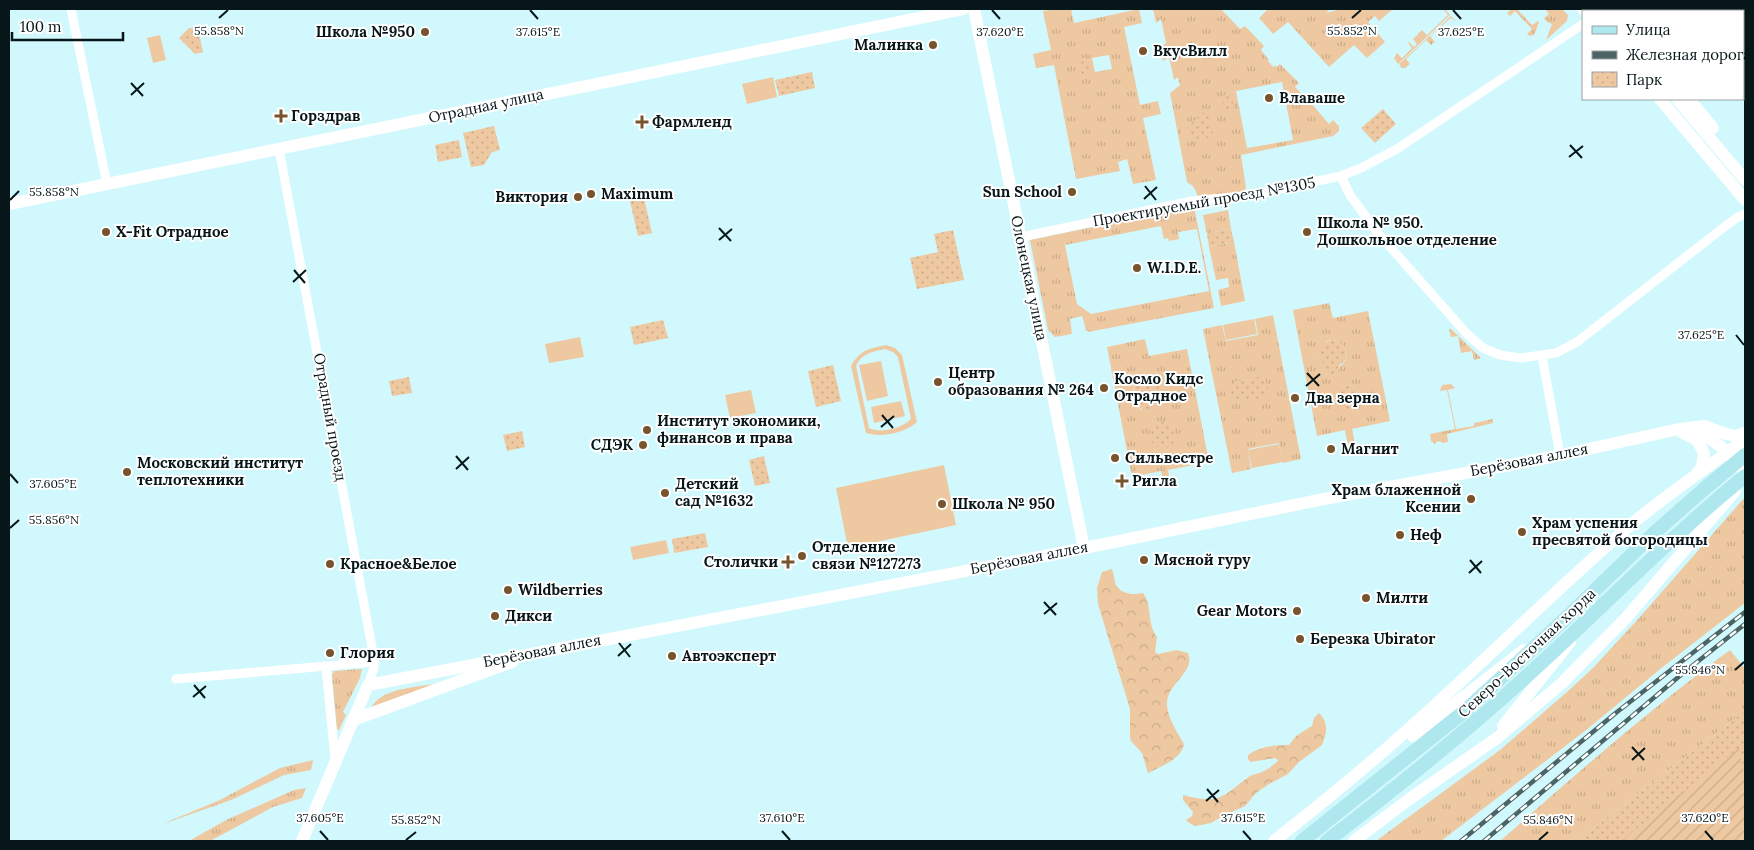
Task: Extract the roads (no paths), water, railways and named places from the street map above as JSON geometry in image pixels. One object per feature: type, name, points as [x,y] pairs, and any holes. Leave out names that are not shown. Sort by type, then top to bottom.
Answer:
[{"type":"main road","name":"Отрадная улица","points":[[9,204],[964,9]]},
{"type":"main road","name":"Олонецкая улица","points":[[974,9],[1084,548]]},
{"type":"main road","points":[[1661,100],[1745,200]]},
{"type":"main road","points":[[1678,100],[1745,180]]},
{"type":"main road","points":[[1690,100],[1745,167]]},
{"type":"main road","name":"Берёзовая аллея","points":[[368,684],[1084,548],[1262,511],[1560,455],[1674,430],[1705,426],[1735,436],[1745,433]]},
{"type":"main road","points":[[1688,428],[1740,450]]},
{"type":"main road","points":[[1674,430],[1688,435],[1701,446],[1704,460],[1697,473]]},
{"type":"main road","points":[[1354,841],[1401,805],[1469,759],[1525,715],[1562,683],[1595,650],[1662,577],[1745,475],[1740,450],[1715,430]]},
{"type":"main road","points":[[1274,841],[1351,780],[1634,523],[1697,473],[1740,450]]},
{"type":"main road","name":"Северо-Восточная хорда","points":[[1302,841],[1466,710],[1564,620],[1653,534],[1703,490],[1740,450]]},
{"type":"main road","name":"Северо-Восточная хорда","points":[[1327,841],[1403,782],[1475,722],[1528,675],[1694,518],[1745,475]]},
{"type":"main road","points":[[1469,759],[1506,722],[1588,618]]},
{"type":"main road","points":[[1351,780],[1402,744],[1564,620]]},
{"type":"main road","points":[[354,720],[540,651]]},
{"type":"main road","points":[[302,841],[368,684]]},
{"type":"street","points":[[71,9],[107,184]]},
{"type":"street","name":"Проектируемый проезд №1305","points":[[1021,237],[1192,201],[1252,195],[1341,176],[1397,149],[1582,25]]},
{"type":"street","name":"Отрадный проезд","points":[[279,149],[374,662],[368,684]]},
{"type":"street","points":[[1341,176],[1350,195],[1377,232],[1467,334],[1483,348],[1500,355],[1522,358],[1556,353],[1576,342],[1728,224],[1745,214]]},
{"type":"street","points":[[1542,356],[1560,455]]},
{"type":"street","points":[[176,679],[374,662]]},
{"type":"street","points":[[326,667],[336,760]]},
{"type":"railway","points":[[1461,841],[1617,712],[1745,612]]},
{"type":"railway","points":[[1484,841],[1682,674],[1745,624]]},
{"type":"place","name":"Школа №950","points":[[425,32]]},
{"type":"place","name":"Малинка","points":[[933,45]]},
{"type":"place","name":"ВкусВилл","points":[[1143,51]]},
{"type":"place","name":"Влаваше","points":[[1269,98]]},
{"type":"place","name":"Горздрав","points":[[281,116]]},
{"type":"place","name":"Фармленд","points":[[642,122]]},
{"type":"place","name":"Sun School","points":[[1072,192]]},
{"type":"place","name":"Maximum","points":[[591,194]]},
{"type":"place","name":"Виктория","points":[[578,197]]},
{"type":"place","name":"X-Fit Отрадное","points":[[106,232]]},
{"type":"place","name":"Школа № 950. Дошкольное отделение","points":[[1307,232]]},
{"type":"place","name":"W.I.D.E.","points":[[1137,268]]},
{"type":"place","name":"Центр образования № 264","points":[[938,382]]},
{"type":"place","name":"Космо Кидс Отрадное","points":[[1104,388]]},
{"type":"place","name":"Два зерна","points":[[1295,398]]},
{"type":"place","name":"Институт экономики, финансов и права","points":[[647,430]]},
{"type":"place","name":"СДЭК","points":[[643,445]]},
{"type":"place","name":"Магнит","points":[[1331,449]]},
{"type":"place","name":"Сильвестре","points":[[1115,458]]},
{"type":"place","name":"Московский институт теплотехники","points":[[127,472]]},
{"type":"place","name":"Ригла","points":[[1122,481]]},
{"type":"place","name":"Детский сад №1632","points":[[665,493]]},
{"type":"place","name":"Храм блаженной Ксении","points":[[1471,499]]},
{"type":"place","name":"Школа № 950","points":[[942,504]]},
{"type":"place","name":"Храм успения пресвятой богородицы","points":[[1522,532]]},
{"type":"place","name":"Неф","points":[[1400,535]]},
{"type":"place","name":"Отделение связи №127273","points":[[802,556]]},
{"type":"place","name":"Мясной гуру","points":[[1144,560]]},
{"type":"place","name":"Столички","points":[[788,562]]},
{"type":"place","name":"Красное&Белое","points":[[330,564]]},
{"type":"place","name":"Wildberries","points":[[508,590]]},
{"type":"place","name":"Милти","points":[[1366,598]]},
{"type":"place","name":"Gear Motors","points":[[1297,611]]},
{"type":"place","name":"Дикси","points":[[495,616]]},
{"type":"place","name":"Березка Ubirator","points":[[1300,639]]},
{"type":"place","name":"Глория","points":[[330,653]]},
{"type":"place","name":"Автоэксперт","points":[[672,656]]}]
